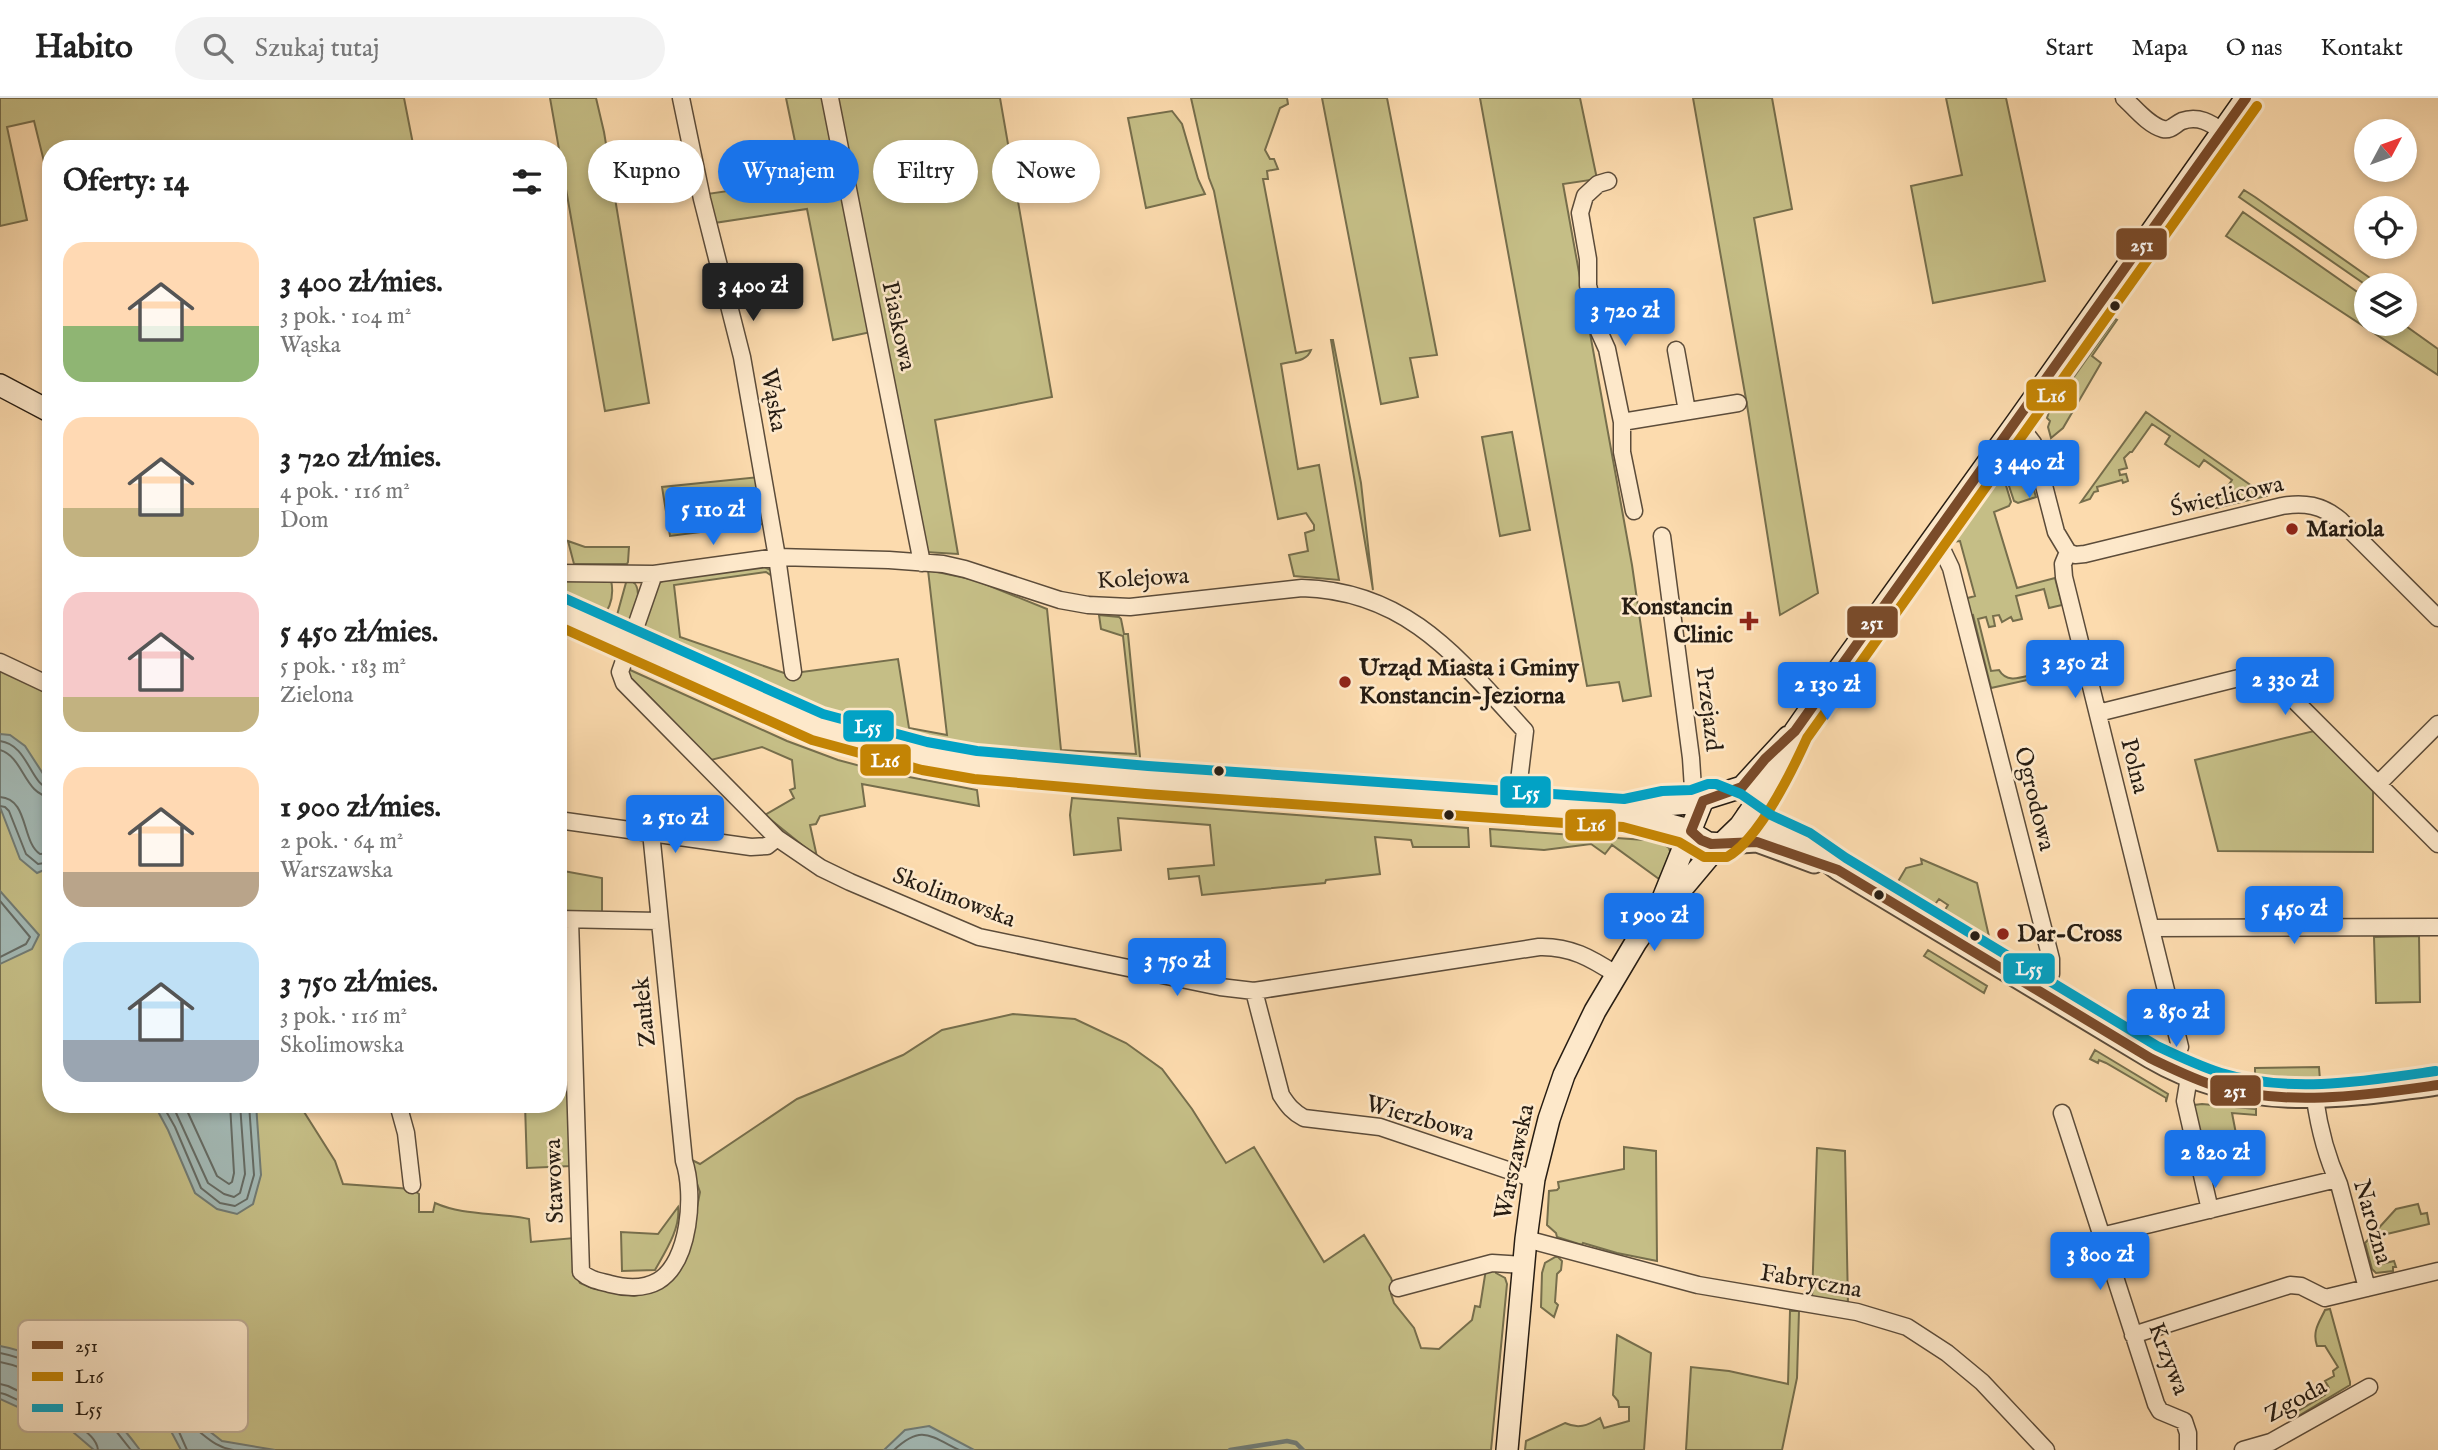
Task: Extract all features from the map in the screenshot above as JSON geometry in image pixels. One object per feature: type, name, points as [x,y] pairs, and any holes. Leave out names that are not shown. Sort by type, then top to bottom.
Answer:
[{"type":"main road","points":[[1703,801],[1734,806],[1747,815],[1777,770],[1795,731],[2246,98]]},
{"type":"main road","points":[[0,385],[42,407]]},
{"type":"main road","points":[[567,615],[818,727],[924,756],[975,765],[1147,780],[1625,813],[1691,831],[1708,843],[1723,844]]},
{"type":"main road","points":[[1625,813],[1703,801],[1742,787],[1795,731]]},
{"type":"main road","name":"Warszawska","points":[[1507,1450],[1526,1239],[1534,1179],[1549,1119],[1564,1074],[1591,1019],[1658,911],[1703,801]]},
{"type":"main road","name":"Warszawska","points":[[1658,911],[1723,844],[1747,815]]},
{"type":"street","name":"Wąska","points":[[681,98],[702,198],[742,357],[777,557],[793,672]]},
{"type":"street","name":"Piaskowa","points":[[830,98],[922,563]]},
{"type":"street","points":[[2124,98],[2159,127],[2171,128],[2192,119],[2204,120],[2223,132]]},
{"type":"street","points":[[1608,181],[1598,184],[1585,196],[1580,213],[1588,259],[1588,285],[1598,329],[1607,349],[1622,422],[1622,452],[1633,511]]},
{"type":"street","points":[[1676,350],[1687,411]]},
{"type":"street","points":[[1622,422],[1738,402]]},
{"type":"street","name":"Polna","points":[[2017,422],[2033,443],[2056,532],[2068,552],[2063,572],[2180,1047]]},
{"type":"street","name":"Świetlicowa","points":[[2068,552],[2075,555],[2085,554],[2282,506],[2309,505],[2327,510],[2340,520],[2438,618]]},
{"type":"street","name":"Przejazd","points":[[1662,536],[1691,758],[1703,801]]},
{"type":"street","name":"Ogrodowa","points":[[1932,538],[1941,547],[1951,568],[2051,959],[2051,974],[2041,992]]},
{"type":"street","name":"Kolejowa","points":[[567,573],[654,573],[777,557],[922,563],[965,569],[1054,598],[1088,605],[1130,607],[1302,588],[1343,592],[1377,603],[1419,625],[1450,651],[1525,730],[1516,806]]},
{"type":"street","name":"Skolimowska","points":[[654,573],[620,672],[624,683],[777,838],[801,856],[830,872],[979,937],[1180,980],[1254,991],[1539,947],[1581,953],[1617,975]]},
{"type":"street","points":[[0,662],[42,683]]},
{"type":"street","points":[[2098,713],[2263,673],[2271,677],[2438,844]]},
{"type":"street","points":[[2378,784],[2438,724]]},
{"type":"street","points":[[1747,815],[1764,827],[1811,850],[1838,870],[2158,1063],[2189,1077],[2252,1094],[2315,1099],[2438,1085]]},
{"type":"street","points":[[567,821],[751,847],[767,846],[777,838]]},
{"type":"street","name":"Zaułek","points":[[581,1272],[589,1279],[618,1287],[644,1286],[657,1281],[674,1264],[683,1241],[689,1212],[690,1186],[684,1161],[651,832]]},
{"type":"street","points":[[1723,844],[1758,842],[1838,870]]},
{"type":"street","points":[[567,920],[658,921]]},
{"type":"street","points":[[2151,928],[2438,927]]},
{"type":"street","name":"Stawowa","points":[[567,982],[581,1272]]},
{"type":"street","name":"Wierzbowa","points":[[1254,991],[1281,1095],[1296,1113],[1304,1118],[1380,1127],[1534,1179]]},
{"type":"street","points":[[2189,1077],[2185,1101],[2210,1210]]},
{"type":"street","name":"Narożna","points":[[2315,1099],[2318,1119],[2367,1288],[2438,1271]]},
{"type":"street","points":[[400,1113],[406,1133],[412,1185]]},
{"type":"street","name":"Krzywa","points":[[2062,1114],[2158,1409],[2184,1421],[2188,1450]]},
{"type":"street","points":[[2101,1236],[2337,1179]]},
{"type":"street","name":"Fabryczna","points":[[1526,1239],[1698,1286],[1857,1312],[1907,1327],[1947,1353],[1982,1382],[2046,1450]]},
{"type":"street","points":[[1398,1289],[1492,1263],[1524,1265]]},
{"type":"street","points":[[2133,1335],[2290,1285],[2301,1286],[2325,1298],[2367,1288]]},
{"type":"street","name":"Zgoda","points":[[2243,1450],[2271,1442],[2369,1387]]},
{"type":"shaded area","points":[[0,98],[404,98],[412,140],[42,140],[42,153],[34,121],[7,127],[27,220],[0,226]]},
{"type":"shaded area","points":[[550,98],[596,98],[605,140],[588,140],[588,203],[616,203],[649,403],[605,411],[567,195],[567,140],[557,140]]},
{"type":"shaded area","points":[[786,98],[824,98],[832,140],[795,140]]},
{"type":"shaded area","points":[[836,98],[1000,98],[1007,140],[992,140],[992,203],[1018,203],[1052,397],[935,420],[958,554],[925,552],[857,203],[859,203],[859,140],[844,140]]},
{"type":"shaded area","points":[[1191,98],[1287,98],[1288,104],[1280,108],[1265,150],[1270,159],[1274,159],[1278,169],[1267,171],[1268,179],[1263,179],[1296,353],[1311,350],[1303,359],[1281,364],[1298,469],[1319,465],[1339,580],[1294,576],[1289,555],[1308,551],[1305,533],[1314,530],[1314,525],[1306,513],[1278,519],[1214,191]]},
{"type":"shaded area","points":[[1322,98],[1387,98],[1437,355],[1410,358],[1418,397],[1381,404]]},
{"type":"shaded area","points":[[1480,98],[1580,98],[1597,179],[1563,184],[1632,565],[1651,696],[1623,701],[1619,682],[1587,686]]},
{"type":"shaded area","points":[[1693,98],[1772,98],[1792,209],[1754,218],[1818,593],[1780,615],[1747,405]]},
{"type":"shaded area","points":[[1946,98],[2006,98],[2045,281],[1933,303],[1911,186],[1962,175]]},
{"type":"shaded area","points":[[1172,111],[1182,124],[1205,194],[1146,208],[1128,118]]},
{"type":"shaded area","points":[[2244,190],[2363,273],[2354,273],[2354,277],[2239,197]]},
{"type":"shaded area","points":[[718,192],[718,203],[845,203],[871,332],[833,340],[807,209],[714,223],[707,194]]},
{"type":"shaded area","points":[[2243,212],[2354,290],[2354,320],[2226,236]]},
{"type":"shaded area","points":[[2115,319],[2117,320],[2092,356],[2101,363],[2063,428],[2051,438],[2048,427],[2050,421],[2047,418],[2049,412]]},
{"type":"shaded area","points":[[2417,334],[2438,349],[2438,375],[2379,336]]},
{"type":"shaded area","points":[[1331,340],[1361,483],[1373,590]]},
{"type":"shaded area","points":[[2146,412],[2266,496],[2216,508],[2215,504],[2232,480],[2204,460],[2199,467],[2165,444],[2170,436],[2152,424],[2132,452],[2124,458],[2127,468],[2119,470],[2120,475],[2126,474],[2128,481],[2123,483],[2122,480],[2097,487],[2098,491],[2094,492],[2090,499],[2081,502]]},
{"type":"shaded area","points":[[1512,432],[1530,530],[1500,536],[1482,437]]},
{"type":"shaded area","points":[[2013,460],[2022,460],[2026,464],[2036,497],[2018,503],[2014,501],[2004,471]]},
{"type":"shaded area","points":[[759,477],[765,520],[763,524],[670,536],[662,487]]},
{"type":"shaded area","points":[[2000,477],[2004,479],[2011,502],[2009,506],[1994,512],[2017,588],[2055,578],[2062,605],[2049,608],[2044,589],[2016,596],[2022,619],[2013,621],[2011,617],[2002,622],[1999,615],[1993,616],[1995,626],[1989,627],[1986,617],[1978,619],[1991,671],[1999,670],[2010,678],[2035,674],[2036,678],[1991,688],[1973,615],[1970,616],[1964,599],[1975,596],[1960,541],[1952,542]]},
{"type":"shaded area","points":[[568,541],[585,547],[629,547],[628,562],[574,564]]},
{"type":"shaded area","points":[[764,567],[773,571],[772,576],[766,572],[674,585],[680,637],[787,674],[898,659],[909,728],[947,735],[928,570],[975,580],[1047,609],[1061,750],[1076,751],[1075,764],[964,754],[884,737],[826,719],[647,641],[643,621],[657,584],[670,577]]},
{"type":"shaded area","points":[[567,579],[611,580],[611,601],[601,619],[567,603]]},
{"type":"shaded area","points":[[627,579],[637,587],[636,608],[626,624],[614,626]]},
{"type":"shaded area","points":[[1099,615],[1119,617],[1124,634],[1128,634],[1140,757],[1134,769],[1077,764],[1078,751],[1136,754],[1123,636],[1101,629]]},
{"type":"shaded area","points":[[0,669],[42,687],[42,1113],[305,1113],[335,1161],[343,1184],[412,1189],[419,1194],[419,1212],[433,1212],[435,1203],[457,1210],[529,1219],[531,1242],[574,1238],[576,1276],[580,1283],[634,1296],[651,1292],[694,1223],[700,1192],[688,1158],[700,1164],[797,1099],[903,1055],[942,1030],[1013,1014],[1075,1019],[1126,1043],[1162,1069],[1192,1109],[1226,1163],[1254,1147],[1324,1262],[1364,1235],[1391,1278],[1396,1293],[1391,1294],[1394,1303],[1414,1328],[1421,1348],[1439,1349],[1472,1320],[1475,1306],[1480,1307],[1486,1269],[1496,1269],[1496,1273],[1505,1278],[1507,1284],[1491,1450],[0,1450]]},
{"type":"shaded area","points":[[628,669],[787,741],[838,760],[883,772],[977,790],[979,806],[862,784],[865,806],[820,816],[816,824],[810,825],[817,857],[765,815],[794,798],[790,790],[795,788],[792,760],[762,747],[711,760],[629,676]]},
{"type":"shaded area","points":[[741,704],[792,726],[975,774],[975,779],[885,760],[826,743],[740,709]]},
{"type":"shaded area","points":[[2314,731],[2373,791],[2373,852],[2218,851],[2195,760]]},
{"type":"shaded area","points":[[1166,762],[1510,787],[1499,795],[1168,771]]},
{"type":"shaded area","points":[[1072,784],[1467,813],[1466,817],[1072,787]]},
{"type":"shaded area","points":[[1072,798],[1468,828],[1469,847],[1413,847],[1411,840],[1375,837],[1380,874],[1326,880],[1325,883],[1202,895],[1199,876],[1169,879],[1168,869],[1214,865],[1210,825],[1118,818],[1121,850],[1074,855],[1070,815]]},
{"type":"shaded area","points":[[1490,829],[1659,841],[1669,848],[1671,855],[1659,879],[1612,845],[1605,854],[1591,844],[1544,850],[1491,846]]},
{"type":"shaded area","points":[[1921,859],[1977,883],[1990,941],[1943,913],[1948,905],[1939,899],[1933,907],[1896,885],[1906,868],[1922,864]]},
{"type":"shaded area","points":[[567,872],[602,878],[602,913],[567,913]]},
{"type":"shaded area","points":[[2419,936],[2420,1002],[2376,1003],[2374,937]]},
{"type":"shaded area","points":[[1928,950],[1987,986],[1984,993],[1924,956]]},
{"type":"shaded area","points":[[2095,1050],[2168,1094],[2166,1102],[2166,1098],[2106,1063],[2090,1059]]},
{"type":"shaded area","points":[[2319,1067],[2320,1080],[2255,1075],[2255,1068]]},
{"type":"shaded area","points":[[567,1069],[571,1166],[527,1168],[525,1113],[567,1113]]},
{"type":"shaded area","points":[[2194,1105],[2256,1109],[2256,1115],[2232,1113],[2238,1144],[2205,1152],[2194,1111]]},
{"type":"shaded area","points":[[1624,1147],[1656,1151],[1657,1261],[1557,1237],[1547,1225],[1549,1191],[1559,1188],[1558,1182],[1624,1169]]},
{"type":"shaded area","points":[[1817,1148],[1845,1151],[1848,1305],[1812,1299]]},
{"type":"shaded area","points":[[2418,1204],[2421,1214],[2427,1213],[2429,1224],[2370,1238],[2377,1265],[2394,1261],[2396,1267],[2393,1267],[2393,1271],[2376,1273],[2372,1269],[2365,1243],[2396,1209]]},
{"type":"shaded area","points":[[678,1207],[675,1231],[655,1270],[622,1271],[621,1232],[658,1234]]},
{"type":"shaded area","points":[[1557,1256],[1562,1261],[1561,1270],[1557,1274],[1555,1302],[1558,1305],[1554,1317],[1541,1307],[1542,1273],[1545,1263]]},
{"type":"shaded area","points":[[2330,1309],[2350,1385],[2295,1418],[2293,1414],[2325,1395],[2329,1388],[2325,1381],[2334,1376],[2333,1371],[2338,1367],[2325,1346],[2317,1346],[2316,1341],[2319,1323],[2325,1310]]},
{"type":"shaded area","points":[[1790,1311],[1799,1311],[1797,1378],[1782,1450],[1686,1450],[1691,1367],[1729,1371],[1788,1384]]},
{"type":"shaded area","points":[[1617,1335],[1651,1353],[1644,1450],[1525,1450],[1526,1441],[1565,1423],[1582,1426],[1600,1418],[1604,1428],[1629,1421],[1629,1407],[1619,1407],[1613,1395]]},
{"type":"water","points":[[0,734],[10,735],[25,746],[42,772],[42,871],[37,873],[20,859],[0,807]]},
{"type":"water","points":[[0,891],[39,935],[32,949],[0,964]]},
{"type":"water","points":[[159,1113],[257,1113],[261,1175],[253,1204],[237,1214],[217,1209],[195,1193]]},
{"type":"water","points":[[0,1346],[18,1351],[18,1407],[0,1399]]},
{"type":"water","points":[[929,1426],[974,1450],[884,1450],[905,1430]]},
{"type":"water","points":[[73,1432],[126,1432],[140,1450],[94,1450]]},
{"type":"water","points":[[171,1432],[210,1432],[222,1441],[275,1450],[181,1450]]},
{"type":"waterway","points":[[1230,1450],[1287,1441],[1296,1443],[1303,1450]]},
{"type":"transit line","name":"251","points":[[1691,831],[1703,801],[1742,787],[1765,759],[1795,731],[2246,98]]},
{"type":"transit line","name":"L16","points":[[567,630],[812,740],[922,770],[974,779],[1146,794],[1623,827],[1679,842],[1704,857],[1727,857],[1739,848],[1762,820],[1784,785],[1807,738],[2257,106]]},
{"type":"transit line","name":"L55","points":[[567,599],[823,714],[927,742],[977,751],[1148,766],[1624,799],[1716,784],[1741,794],[1771,815],[1810,833],[1846,858],[2157,1046],[2205,1067],[2247,1079],[2301,1084],[2355,1082],[2436,1071]]},
{"type":"transit line","name":"251","points":[[1691,831],[1711,844],[1757,842],[1838,870],[2150,1058],[2210,1084],[2246,1093],[2301,1098],[2356,1095],[2438,1085]]},
{"type":"place","name":"Mariola","points":[[2292,529]]},
{"type":"place","name":"Konstancin Clinic","points":[[1749,621]]},
{"type":"place","name":"Urząd Miasta i Gminy Konstancin-Jeziorna","points":[[1345,682]]},
{"type":"place","name":"Dar-Cross","points":[[2003,934]]}]
